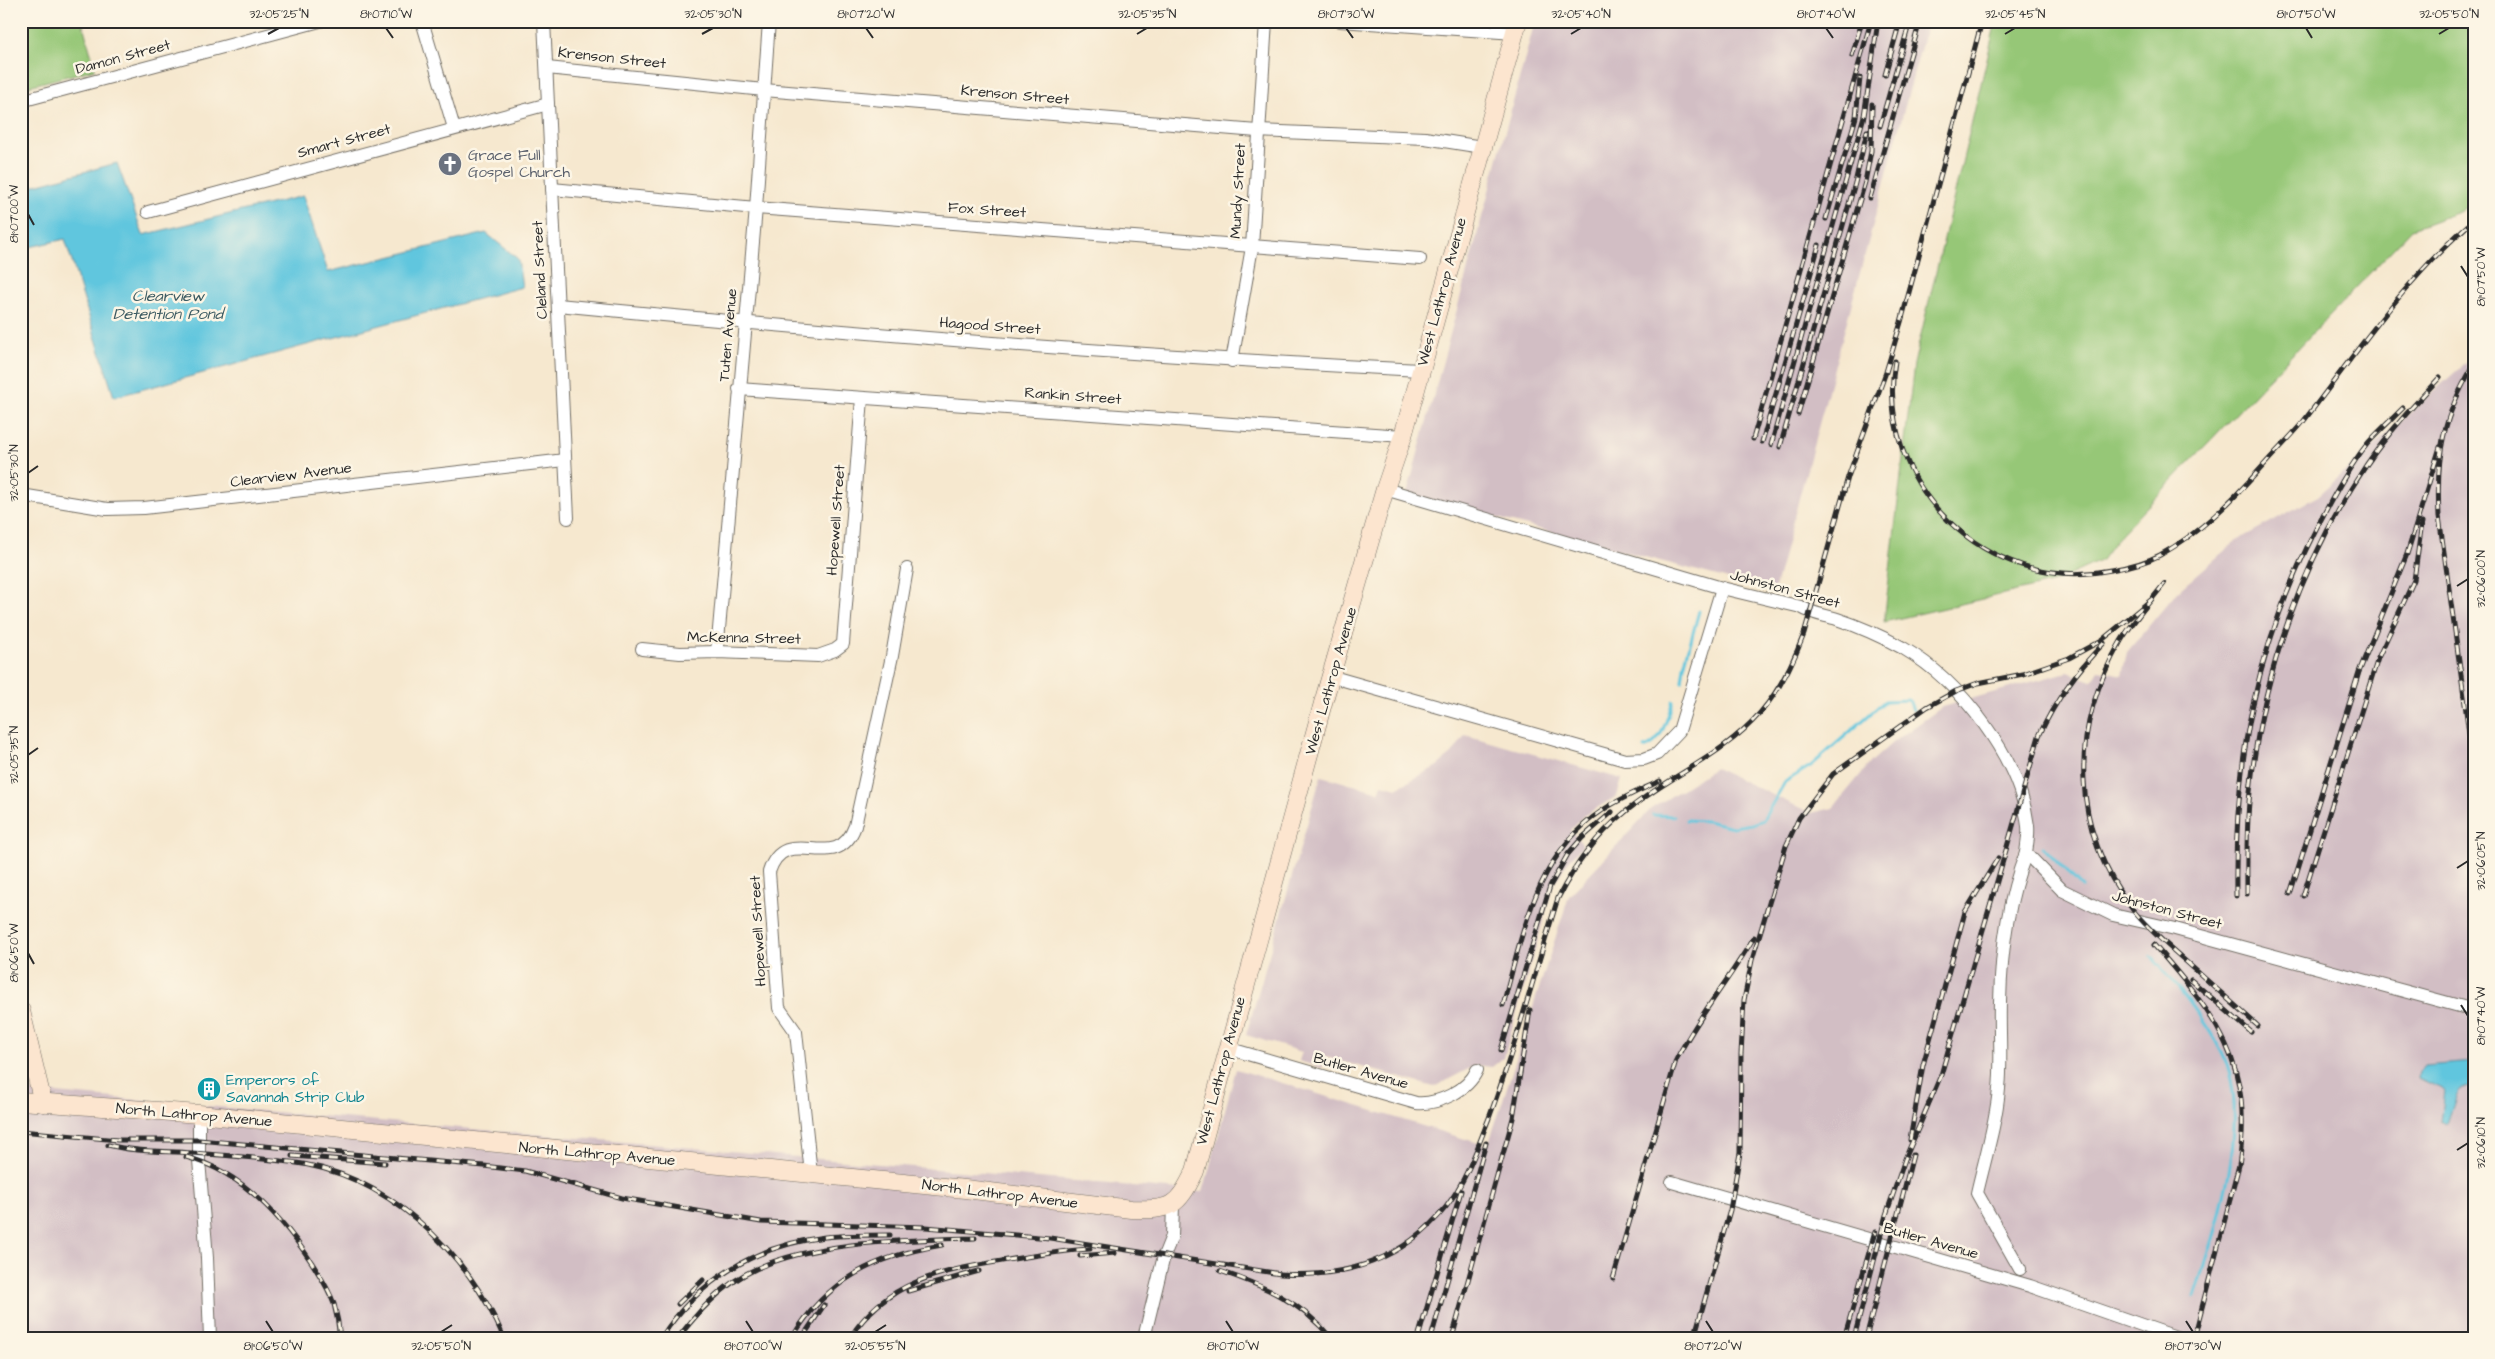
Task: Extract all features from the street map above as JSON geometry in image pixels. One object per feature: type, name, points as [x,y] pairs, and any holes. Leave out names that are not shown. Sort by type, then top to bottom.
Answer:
[{"type":"street","name":"Damon Street","points":[[21,101],[320,21]]},
{"type":"street","points":[[422,21],[454,128]]},
{"type":"street","name":"Cleland Street","points":[[544,21],[568,518]]},
{"type":"street","name":"Tuten Avenue","points":[[718,652],[756,208],[769,21]]},
{"type":"street","name":"Mundy Street","points":[[1232,361],[1252,247],[1257,132],[1266,21]]},
{"type":"street","points":[[1340,21],[1516,27]]},
{"type":"street","name":"West Lathrop Avenue","points":[[1172,1205],[1184,1193],[1195,1171],[1227,1048],[1385,489],[1403,436],[1516,27]]},
{"type":"street","name":"Krenson Street","points":[[547,68],[764,90],[1257,132],[1425,138],[1482,147]]},
{"type":"street","name":"Smart Street","points":[[148,212],[548,104]]},
{"type":"street","name":"Fox Street","points":[[552,189],[756,208],[1420,259]]},
{"type":"street","name":"Hagood Street","points":[[558,305],[745,323],[1232,361],[1420,370]]},
{"type":"street","name":"Rankin Street","points":[[740,389],[1403,436]]},
{"type":"street","name":"Hopewell Street","points":[[843,644],[862,398]]},
{"type":"street","name":"Clearview Avenue","points":[[21,496],[107,509],[144,508],[565,460]]},
{"type":"street","name":"Johnston Street","points":[[1385,489],[1722,588],[1801,607],[1810,613],[1838,620],[1902,648],[1926,664],[1956,691],[1974,712],[2000,749],[2018,788],[2028,827],[2026,853],[2062,890],[2113,915],[2175,929],[2474,1010]]},
{"type":"street","name":"Hopewell Street","points":[[811,1174],[796,1032],[779,1008],[768,893],[769,872],[773,860],[778,854],[787,850],[829,849],[842,846],[850,839],[855,826],[892,656],[907,569]]},
{"type":"street","points":[[1332,677],[1625,760],[1644,759],[1657,754],[1679,731],[1722,588]]},
{"type":"street","name":"McKenna Street","points":[[642,649],[680,653],[718,652],[818,656],[835,650],[843,644]]},
{"type":"street","points":[[2020,1269],[1977,1193],[1995,1119],[1999,1091],[2000,1001],[2008,920],[2019,870],[2026,853]]},
{"type":"street","points":[[21,1011],[43,1103]]},
{"type":"street","name":"Butler Avenue","points":[[1227,1048],[1416,1103],[1437,1102],[1468,1084],[1477,1070]]},
{"type":"street","name":"North Lathrop Avenue","points":[[21,1101],[198,1114],[965,1189],[1131,1209],[1153,1210],[1172,1205]]},
{"type":"street","points":[[198,1114],[210,1338]]},
{"type":"street","name":"Butler Avenue","points":[[1672,1182],[2030,1286],[2179,1338]]},
{"type":"street","points":[[1144,1338],[1164,1256],[1172,1236],[1172,1205]]},
{"type":"shaded area","points":[[1535,21],[1928,21],[1774,591],[1407,494]]},
{"type":"shaded area","points":[[2474,355],[2474,1338],[21,1338],[21,1090],[1203,1192],[1236,1069],[1488,1146],[1569,896],[1651,809],[1715,768],[1811,813],[1833,808],[1871,762],[1892,743],[1942,707],[2067,672],[2092,681],[2099,670],[2122,675],[2127,652],[2178,591],[2236,541],[2318,496]]},
{"type":"shaded area","points":[[1465,735],[1622,779],[1617,796],[1583,816],[1570,830],[1583,845],[1566,864],[1553,886],[1504,1057],[1492,1067],[1476,1065],[1434,1087],[1326,1057],[1322,1068],[1299,1061],[1302,1052],[1246,1035],[1321,776],[1379,792],[1382,784],[1397,788],[1437,766],[1452,754]]},
{"type":"green space","points":[[21,21],[82,21],[95,69],[21,88]]},
{"type":"green space","points":[[1996,21],[2474,21],[2474,200],[2461,211],[2412,229],[2121,534],[2102,560],[2055,582],[1884,622],[1914,364]]},
{"type":"water","name":"Clearview Detention Pond","points":[[117,163],[143,235],[303,196],[328,272],[486,233],[518,259],[522,287],[114,397],[65,239],[21,249],[21,189]]},
{"type":"water","points":[[2474,1062],[2474,1087],[2461,1088],[2457,1093],[2447,1124],[2440,1121],[2444,1091],[2418,1079],[2419,1072],[2424,1066]]},
{"type":"waterway","points":[[1682,681],[1684,666],[1699,611]]},
{"type":"waterway","points":[[1686,820],[1707,821],[1733,827],[1763,820],[1785,782],[1812,765],[1885,701],[1909,700],[1913,710]]},
{"type":"waterway","points":[[1644,748],[1656,741],[1660,735],[1673,701]]},
{"type":"waterway","points":[[1653,815],[1674,816]]},
{"type":"waterway","points":[[2043,847],[2082,887]]},
{"type":"waterway","points":[[2151,956],[2180,990],[2207,1027],[2222,1053],[2231,1079],[2234,1109],[2233,1142],[2228,1175],[2213,1241],[2195,1297]]},
{"type":"railway","points":[[1852,56],[1862,21]]},
{"type":"railway","points":[[1753,439],[1871,21]]},
{"type":"railway","points":[[1771,445],[1864,116],[1878,21]]},
{"type":"railway","points":[[1885,75],[1900,21]]},
{"type":"railway","points":[[1880,126],[1910,21]]},
{"type":"railway","points":[[1870,198],[1920,21]]},
{"type":"railway","points":[[21,1131],[118,1140],[199,1140],[484,1166],[525,1171],[622,1198],[761,1222],[926,1227],[1050,1238],[1281,1274],[1329,1273],[1351,1269],[1392,1253],[1429,1225],[1446,1207],[1465,1176],[1489,1118],[1508,1064],[1558,898],[1571,874],[1603,832],[1623,814],[1657,789],[1711,755],[1745,728],[1767,704],[1791,666],[1804,634],[1848,477],[1886,372],[1901,322],[1982,21]]},
{"type":"railway","points":[[1826,219],[1856,117],[1860,78]]},
{"type":"railway","points":[[1798,414],[1865,182],[1871,151],[1872,104]]},
{"type":"railway","points":[[1780,447],[1855,183],[1867,131]]},
{"type":"railway","points":[[1895,361],[1893,407],[1903,449],[1922,488],[1949,521],[1983,548],[2022,565],[2066,573],[2111,570],[2130,566],[2154,558],[2189,537],[2215,516],[2239,492],[2303,422],[2404,291],[2449,242],[2474,220]]},
{"type":"railway","points":[[1762,442],[1819,245]]},
{"type":"railway","points":[[2474,365],[2455,402],[2443,437],[2438,494],[2439,516],[2474,769]]},
{"type":"railway","points":[[2247,894],[2248,818],[2256,748],[2264,705],[2288,621],[2304,580],[2323,540],[2367,464],[2384,441],[2440,377]]},
{"type":"railway","points":[[2236,896],[2236,846],[2244,752],[2264,662],[2278,617],[2317,527],[2341,484],[2368,443],[2403,408]]},
{"type":"railway","points":[[2290,894],[2359,672],[2407,554],[2440,447]]},
{"type":"railway","points":[[2303,896],[2378,658],[2414,580],[2422,522]]},
{"type":"railway","points":[[2164,584],[2121,641],[2104,675],[2092,709],[2085,744],[2084,778],[2088,812],[2097,846],[2112,879],[2133,910],[2156,935],[2258,1026]]},
{"type":"railway","points":[[1694,1338],[1730,1210],[1740,1153],[1741,1054],[1744,1000],[1752,960],[1786,846],[1799,818],[1833,774],[1927,707],[1956,691],[1978,683],[2023,674],[2069,658],[2102,640],[2151,600]]},
{"type":"railway","points":[[1854,1338],[1886,1215],[1905,1159],[1941,1075],[2039,736],[2067,686],[2104,643]]},
{"type":"railway","points":[[1503,1005],[1535,897],[1547,872],[1562,849],[1580,828],[1603,810],[1660,781]]},
{"type":"railway","points":[[1501,1050],[1550,886],[1568,854],[1582,838],[1612,812]]},
{"type":"railway","points":[[1910,1140],[1923,1065],[1965,912],[1998,858]]},
{"type":"railway","points":[[1613,1279],[1676,1060],[1694,1028],[1754,937]]},
{"type":"railway","points":[[2154,945],[2213,1020],[2226,1044],[2235,1070],[2241,1098],[2242,1130],[2239,1165],[2194,1338]]},
{"type":"railway","points":[[2191,980],[2251,1032]]},
{"type":"railway","points":[[1452,1338],[1513,1118],[1530,1010]]},
{"type":"railway","points":[[1431,1338],[1486,1143]]},
{"type":"railway","points":[[108,1145],[139,1150],[290,1162],[325,1169],[359,1182],[390,1200],[419,1222],[446,1247],[469,1276],[488,1306],[504,1338]]},
{"type":"railway","points":[[1866,1338],[1913,1155]]},
{"type":"railway","points":[[292,1156],[385,1163]]},
{"type":"railway","points":[[186,1157],[225,1173],[242,1185],[258,1198],[287,1229],[312,1263],[330,1293],[336,1312],[340,1338]]},
{"type":"railway","points":[[1418,1338],[1461,1191]]},
{"type":"railway","points":[[1844,1338],[1875,1232]]},
{"type":"railway","points":[[661,1338],[676,1317],[711,1283],[753,1257],[800,1241],[849,1235],[890,1235]]},
{"type":"railway","points":[[678,1338],[716,1295],[744,1275],[768,1264],[795,1255],[856,1244],[975,1238]]},
{"type":"railway","points":[[792,1338],[821,1300],[855,1274],[896,1256],[942,1245]]},
{"type":"railway","points":[[850,1338],[864,1319],[880,1303],[898,1291],[917,1282],[958,1269],[1046,1254],[1090,1249]]},
{"type":"railway","points":[[1080,1256],[1115,1253]]},
{"type":"railway","points":[[908,1291],[979,1271]]},
{"type":"railway","points":[[1220,1271],[1251,1282],[1280,1296],[1307,1314],[1331,1338]]},
{"type":"railway","points":[[678,1304],[703,1280]]},
{"type":"railway","points":[[802,1338],[824,1305]]},
{"type":"place","name":"Grace Full Gospel Church","points":[[450,164]]},
{"type":"place","name":"Emperors of Savannah Strip Club","points":[[209,1089]]}]
